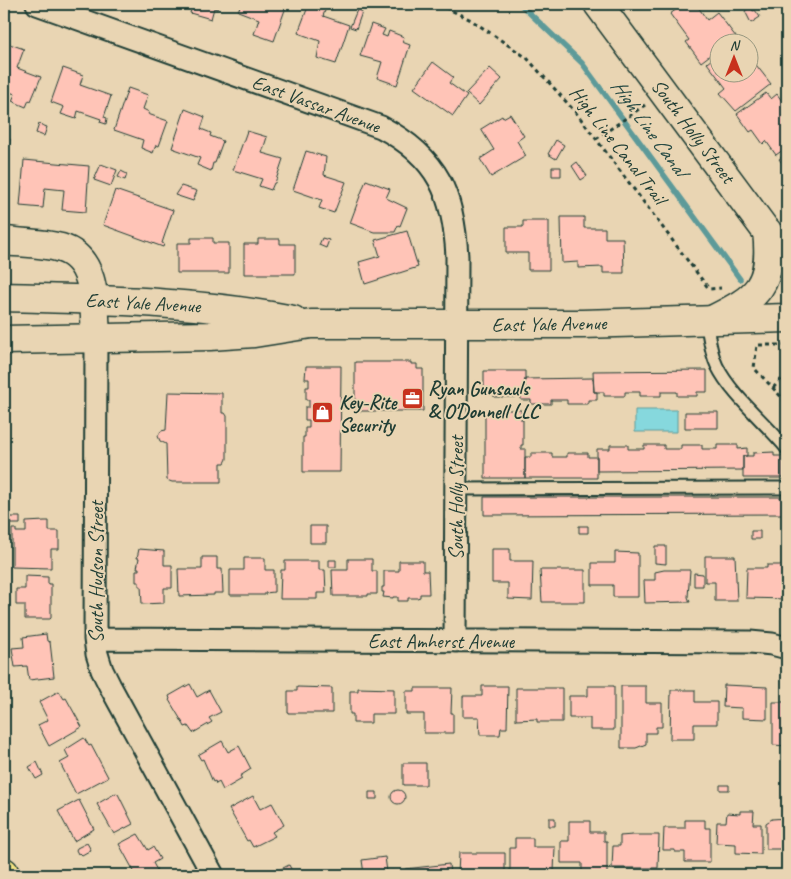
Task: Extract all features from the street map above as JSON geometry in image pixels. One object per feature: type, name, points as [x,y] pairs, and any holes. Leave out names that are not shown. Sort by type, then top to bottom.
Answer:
[{"type":"main road","name":"South Holly Street","points":[[598,4],[787,259]]},
{"type":"main road","points":[[709,320],[740,306],[760,286],[768,264],[767,231]]},
{"type":"main road","name":"South Hudson Street","points":[[4,241],[62,248],[83,262],[89,275],[94,300],[96,339]]},
{"type":"main road","name":"East Yale Avenue","points":[[4,297],[226,308],[311,324]]},
{"type":"main road","name":"East Yale Avenue","points":[[4,340],[234,335],[311,324],[582,324],[787,318]]},
{"type":"street","name":"East Vassar Avenue","points":[[37,4],[366,121],[402,139],[419,153],[430,167],[442,185],[450,205],[454,223],[456,249],[457,324]]},
{"type":"street","name":"South Holly Street","points":[[455,641],[457,324]]},
{"type":"street","name":"South Hudson Street","points":[[96,339],[95,639],[97,654],[110,686],[214,875]]},
{"type":"street","name":"East Amherst Avenue","points":[[95,639],[750,642],[772,644],[787,648]]},
{"type":"lane","points":[[709,320],[712,352],[720,372],[787,449]]},
{"type":"lane","points":[[456,489],[787,488]]},
{"type":"path","name":"High Line Canal Trail","points":[[438,4],[471,20],[527,58],[578,115],[708,289],[727,288]]},
{"type":"path","points":[[596,139],[648,103]]},
{"type":"path","points":[[787,345],[757,345],[754,368],[787,403]]},
{"type":"path","points":[[773,388],[787,373]]},
{"type":"water","points":[[635,410],[677,410],[677,432],[635,432]]},
{"type":"building","points":[[193,4],[219,4],[217,9],[214,8],[211,19],[190,13]]},
{"type":"building","points":[[241,4],[287,4],[274,41],[254,34],[259,19],[238,11]]},
{"type":"building","points":[[309,4],[326,8],[323,16],[349,25],[336,64],[317,58],[320,41],[298,33]]},
{"type":"building","points":[[684,4],[696,4],[707,20],[717,12],[732,32],[708,32],[708,57],[701,62],[686,42],[689,40],[670,14]]},
{"type":"building","points":[[750,7],[760,17],[751,23],[745,11]]},
{"type":"building","points":[[357,10],[362,12],[356,29],[350,27]]},
{"type":"building","points":[[371,24],[385,29],[382,35],[387,37],[389,31],[404,37],[402,42],[410,45],[397,85],[377,78],[382,62],[360,56]]},
{"type":"building","points":[[4,42],[24,49],[17,68],[41,77],[31,101],[29,100],[26,107],[12,101],[15,94],[4,90]]},
{"type":"building","points":[[433,62],[453,77],[449,83],[467,96],[453,116],[414,88]]},
{"type":"building","points":[[758,67],[771,84],[736,111],[720,93],[726,88],[721,82],[758,82]]},
{"type":"building","points":[[63,68],[83,75],[80,85],[111,96],[104,117],[107,118],[106,124],[100,122],[101,119],[78,111],[76,119],[61,114],[64,107],[51,102]]},
{"type":"building","points":[[490,68],[502,79],[479,105],[466,93]]},
{"type":"building","points":[[128,88],[148,95],[143,109],[149,112],[148,114],[168,121],[159,146],[156,145],[153,153],[141,148],[143,140],[114,130]]},
{"type":"building","points":[[766,93],[771,99],[777,94],[787,108],[787,113],[783,116],[787,122],[787,147],[776,155],[766,141],[763,144],[753,130],[750,132],[737,114]]},
{"type":"building","points":[[185,109],[205,117],[201,129],[211,133],[210,136],[223,141],[211,171],[197,165],[200,158],[172,148]]},
{"type":"building","points":[[510,114],[524,136],[517,141],[526,156],[491,177],[480,159],[494,150],[481,129],[502,116],[503,118]]},
{"type":"building","points":[[39,124],[47,127],[44,136],[36,133]]},
{"type":"building","points":[[247,131],[267,137],[262,153],[283,159],[271,190],[259,186],[262,179],[233,170]]},
{"type":"building","points":[[4,138],[10,139],[5,205],[4,205]]},
{"type":"building","points":[[556,140],[564,145],[556,159],[548,154]]},
{"type":"building","points":[[306,151],[326,157],[324,175],[346,182],[334,213],[319,208],[322,200],[293,190]]},
{"type":"building","points":[[787,154],[787,170],[779,159]]},
{"type":"building","points":[[24,160],[89,166],[86,212],[62,210],[64,190],[45,188],[43,208],[20,206]]},
{"type":"building","points":[[577,162],[587,176],[581,180],[572,166]]},
{"type":"building","points":[[101,164],[117,170],[111,186],[94,180]]},
{"type":"building","points":[[552,167],[561,167],[561,176],[552,176]]},
{"type":"building","points":[[121,171],[127,174],[125,180],[118,177]]},
{"type":"building","points":[[366,180],[390,189],[386,198],[407,208],[400,226],[398,225],[395,232],[374,232],[350,223]]},
{"type":"building","points":[[181,186],[197,191],[193,201],[175,195]]},
{"type":"building","points":[[115,190],[173,210],[162,243],[164,244],[163,247],[103,225]]},
{"type":"building","points":[[561,217],[584,217],[584,228],[605,228],[605,238],[623,238],[624,273],[603,273],[603,267],[578,268],[578,262],[562,263]]},
{"type":"building","points":[[523,221],[549,221],[549,270],[528,270],[528,253],[506,253],[506,227],[523,227]]},
{"type":"building","points":[[407,231],[418,267],[365,284],[359,262],[380,256],[375,240]]},
{"type":"building","points":[[191,238],[213,238],[213,243],[229,243],[229,273],[177,273],[177,243],[191,243]]},
{"type":"building","points":[[322,238],[329,240],[326,248],[319,245]]},
{"type":"building","points":[[258,239],[280,239],[280,244],[295,244],[295,274],[244,274],[244,244],[258,244]]},
{"type":"building","points":[[355,362],[411,362],[411,364],[417,364],[417,369],[423,369],[423,411],[355,411]]},
{"type":"building","name":"Key-Rite Security","points":[[306,366],[341,366],[340,472],[303,472],[303,437],[305,437],[305,428],[309,428],[309,420],[305,420],[305,407],[309,407],[309,400],[306,400],[306,387],[309,387],[309,379],[305,379]]},
{"type":"building","points":[[707,370],[707,392],[697,392],[697,396],[677,396],[677,392],[661,392],[661,396],[640,396],[640,392],[625,392],[625,396],[604,396],[604,392],[594,392],[593,371]]},
{"type":"building","points":[[484,371],[525,371],[525,392],[515,392],[515,397],[494,397],[494,393],[484,393]]},
{"type":"building","points":[[593,378],[594,392],[597,392],[597,400],[588,400],[588,404],[567,404],[567,400],[551,400],[551,404],[531,404],[531,400],[521,400],[521,392],[525,392],[525,379]]},
{"type":"building","points":[[168,392],[222,393],[222,413],[225,413],[227,416],[227,459],[225,463],[221,463],[221,482],[172,482],[167,480],[166,444],[160,441],[158,436],[161,431],[166,430]]},
{"type":"building","points":[[485,410],[521,410],[523,445],[521,445],[521,449],[525,449],[525,478],[485,478]]},
{"type":"building","points":[[685,412],[718,412],[718,428],[685,428]]},
{"type":"building","points":[[610,445],[628,445],[628,449],[644,449],[644,445],[664,445],[664,449],[681,449],[681,445],[702,445],[702,449],[717,449],[717,445],[738,445],[738,449],[747,448],[747,456],[743,456],[743,470],[597,471],[597,449],[610,449]]},
{"type":"building","points":[[774,452],[774,456],[783,456],[783,478],[743,478],[743,456],[753,456],[753,453]]},
{"type":"building","points":[[531,453],[552,453],[552,457],[567,457],[567,453],[588,453],[588,457],[597,457],[597,478],[525,478],[525,457],[531,457]]},
{"type":"building","points":[[484,497],[787,497],[787,514],[484,515]]},
{"type":"building","points":[[9,517],[20,517],[20,524],[11,524]]},
{"type":"building","points":[[49,521],[49,531],[59,531],[59,549],[51,549],[51,568],[12,567],[12,529],[16,529],[16,532],[26,532],[26,522]]},
{"type":"building","points":[[310,526],[326,526],[326,543],[310,543]]},
{"type":"building","points":[[579,526],[588,526],[588,533],[579,533]]},
{"type":"building","points":[[751,531],[760,531],[760,539],[751,539]]},
{"type":"building","points":[[655,546],[666,546],[666,564],[655,563]]},
{"type":"building","points":[[139,549],[164,551],[164,565],[172,565],[172,588],[164,588],[164,603],[142,604],[141,586],[139,586],[139,582],[136,582],[136,570],[139,570],[137,568],[139,558],[137,558]]},
{"type":"building","points":[[492,549],[510,549],[510,561],[533,561],[532,600],[508,599],[508,583],[492,583]]},
{"type":"building","points":[[615,552],[638,553],[638,597],[613,597],[613,585],[592,585],[592,563],[615,563]]},
{"type":"building","points":[[705,556],[735,556],[737,601],[715,601],[715,582],[705,582]]},
{"type":"building","points":[[202,557],[217,557],[217,569],[222,569],[223,593],[179,596],[178,569],[202,569]]},
{"type":"building","points":[[244,558],[265,558],[265,570],[274,570],[274,592],[265,593],[265,595],[230,595],[230,570],[244,570]]},
{"type":"building","points":[[348,559],[372,559],[372,571],[377,571],[377,594],[368,594],[368,596],[333,596],[332,570],[348,570]]},
{"type":"building","points":[[329,560],[336,560],[336,567],[329,567]]},
{"type":"building","points":[[285,561],[319,561],[319,570],[325,570],[326,593],[317,593],[317,599],[280,599],[281,570],[285,570]]},
{"type":"building","points":[[399,561],[423,561],[423,571],[428,571],[429,594],[420,594],[420,597],[417,598],[408,598],[408,601],[398,601],[398,597],[383,597],[384,571],[399,571]]},
{"type":"building","points":[[767,565],[787,565],[787,599],[746,598],[747,568],[767,568]]},
{"type":"building","points":[[540,570],[585,570],[585,602],[542,602]]},
{"type":"building","points":[[690,570],[688,597],[690,602],[645,603],[644,580],[655,580],[655,572]]},
{"type":"building","points":[[694,573],[703,574],[703,586],[694,586]]},
{"type":"building","points":[[25,576],[48,577],[48,584],[51,584],[50,619],[25,619],[25,605],[16,605],[16,589],[25,589]]},
{"type":"building","points":[[46,634],[47,641],[50,642],[54,677],[29,680],[27,666],[15,667],[12,648],[24,647],[23,637]]},
{"type":"building","points":[[190,684],[197,697],[209,690],[221,712],[209,718],[212,722],[193,733],[188,726],[185,727],[169,700],[169,696]]},
{"type":"building","points":[[724,685],[767,687],[767,719],[742,718],[742,708],[723,707]]},
{"type":"building","points":[[482,686],[508,686],[507,728],[501,728],[500,735],[480,735],[479,717],[463,717],[463,696],[482,696]]},
{"type":"building","points":[[588,686],[614,686],[614,730],[590,730],[590,718],[569,718],[569,696],[588,696]]},
{"type":"building","points":[[621,686],[646,686],[646,703],[662,703],[662,727],[656,727],[656,733],[646,733],[646,744],[636,748],[621,748]]},
{"type":"building","points":[[297,687],[332,688],[332,713],[288,713],[288,691],[297,691]]},
{"type":"building","points":[[358,688],[394,689],[394,714],[371,714],[371,723],[353,723],[353,714],[350,714],[350,691],[358,691]]},
{"type":"building","points":[[415,688],[452,688],[451,713],[453,713],[453,733],[424,733],[424,714],[406,714],[406,691],[415,691]]},
{"type":"building","points":[[516,688],[562,688],[562,722],[537,722],[537,719],[516,720]]},
{"type":"building","points":[[671,690],[695,690],[695,702],[717,702],[717,724],[694,724],[694,739],[670,739]]},
{"type":"building","points":[[59,691],[64,699],[66,698],[82,727],[49,746],[38,725],[48,720],[39,702]]},
{"type":"building","points":[[773,702],[787,702],[787,746],[773,745]]},
{"type":"building","points":[[84,738],[89,746],[91,745],[108,777],[76,794],[60,763],[69,758],[65,750]]},
{"type":"building","points":[[222,741],[228,752],[239,746],[251,769],[240,776],[242,779],[223,790],[219,782],[216,784],[215,781],[213,782],[203,759],[201,760],[198,755]]},
{"type":"building","points":[[37,762],[43,775],[36,779],[29,767]]},
{"type":"building","points":[[403,763],[426,763],[426,785],[403,785]]},
{"type":"building","points":[[720,785],[729,785],[729,790],[720,790]]},
{"type":"building","points":[[395,790],[401,790],[405,797],[401,804],[395,804],[391,800],[391,794]]},
{"type":"building","points":[[369,792],[377,792],[377,799],[369,799]]},
{"type":"building","points":[[116,793],[133,824],[114,834],[97,804]]},
{"type":"building","points":[[253,796],[260,809],[272,803],[284,825],[272,832],[275,836],[253,847],[249,840],[247,841],[229,809]]},
{"type":"building","points":[[79,800],[94,829],[74,841],[58,811]]},
{"type":"building","points":[[740,811],[754,811],[753,824],[761,824],[761,854],[736,853],[736,844],[716,843],[717,822],[726,822],[727,813],[740,814]]},
{"type":"building","points":[[549,818],[555,818],[555,826],[549,826]]},
{"type":"building","points":[[787,818],[787,849],[766,849],[766,823],[772,819]]},
{"type":"building","points":[[685,820],[705,820],[705,828],[710,828],[710,862],[685,862],[685,852],[663,850],[664,828],[685,828]]},
{"type":"building","points":[[569,821],[590,821],[590,832],[604,832],[604,841],[607,841],[607,875],[582,875],[582,863],[561,863],[561,841],[569,841]]},
{"type":"building","points":[[138,834],[148,850],[153,847],[160,859],[153,863],[159,874],[157,875],[136,875],[119,844]]},
{"type":"building","points":[[659,835],[658,868],[612,868],[613,846],[620,846],[620,836]]},
{"type":"building","points":[[515,838],[533,838],[533,847],[555,847],[554,872],[535,872],[535,875],[510,875],[510,848],[515,848]]},
{"type":"building","points":[[87,843],[91,850],[82,855],[78,854],[77,848]]},
{"type":"building","points":[[459,853],[505,853],[505,875],[458,875]]},
{"type":"building","points":[[385,857],[387,872],[393,871],[394,875],[356,875],[364,874],[362,860]]},
{"type":"building","points":[[449,864],[450,875],[406,875],[405,869]]},
{"type":"building","points":[[289,865],[294,875],[269,875]]},
{"type":"waterway","name":"High Line Canal","points":[[520,4],[582,63],[740,279]]},
{"type":"place","name":"Ryan Gunsauls & O'Donnell LLC","points":[[412,399]]},
{"type":"place","name":"Key-Rite Security","points":[[323,413]]}]
